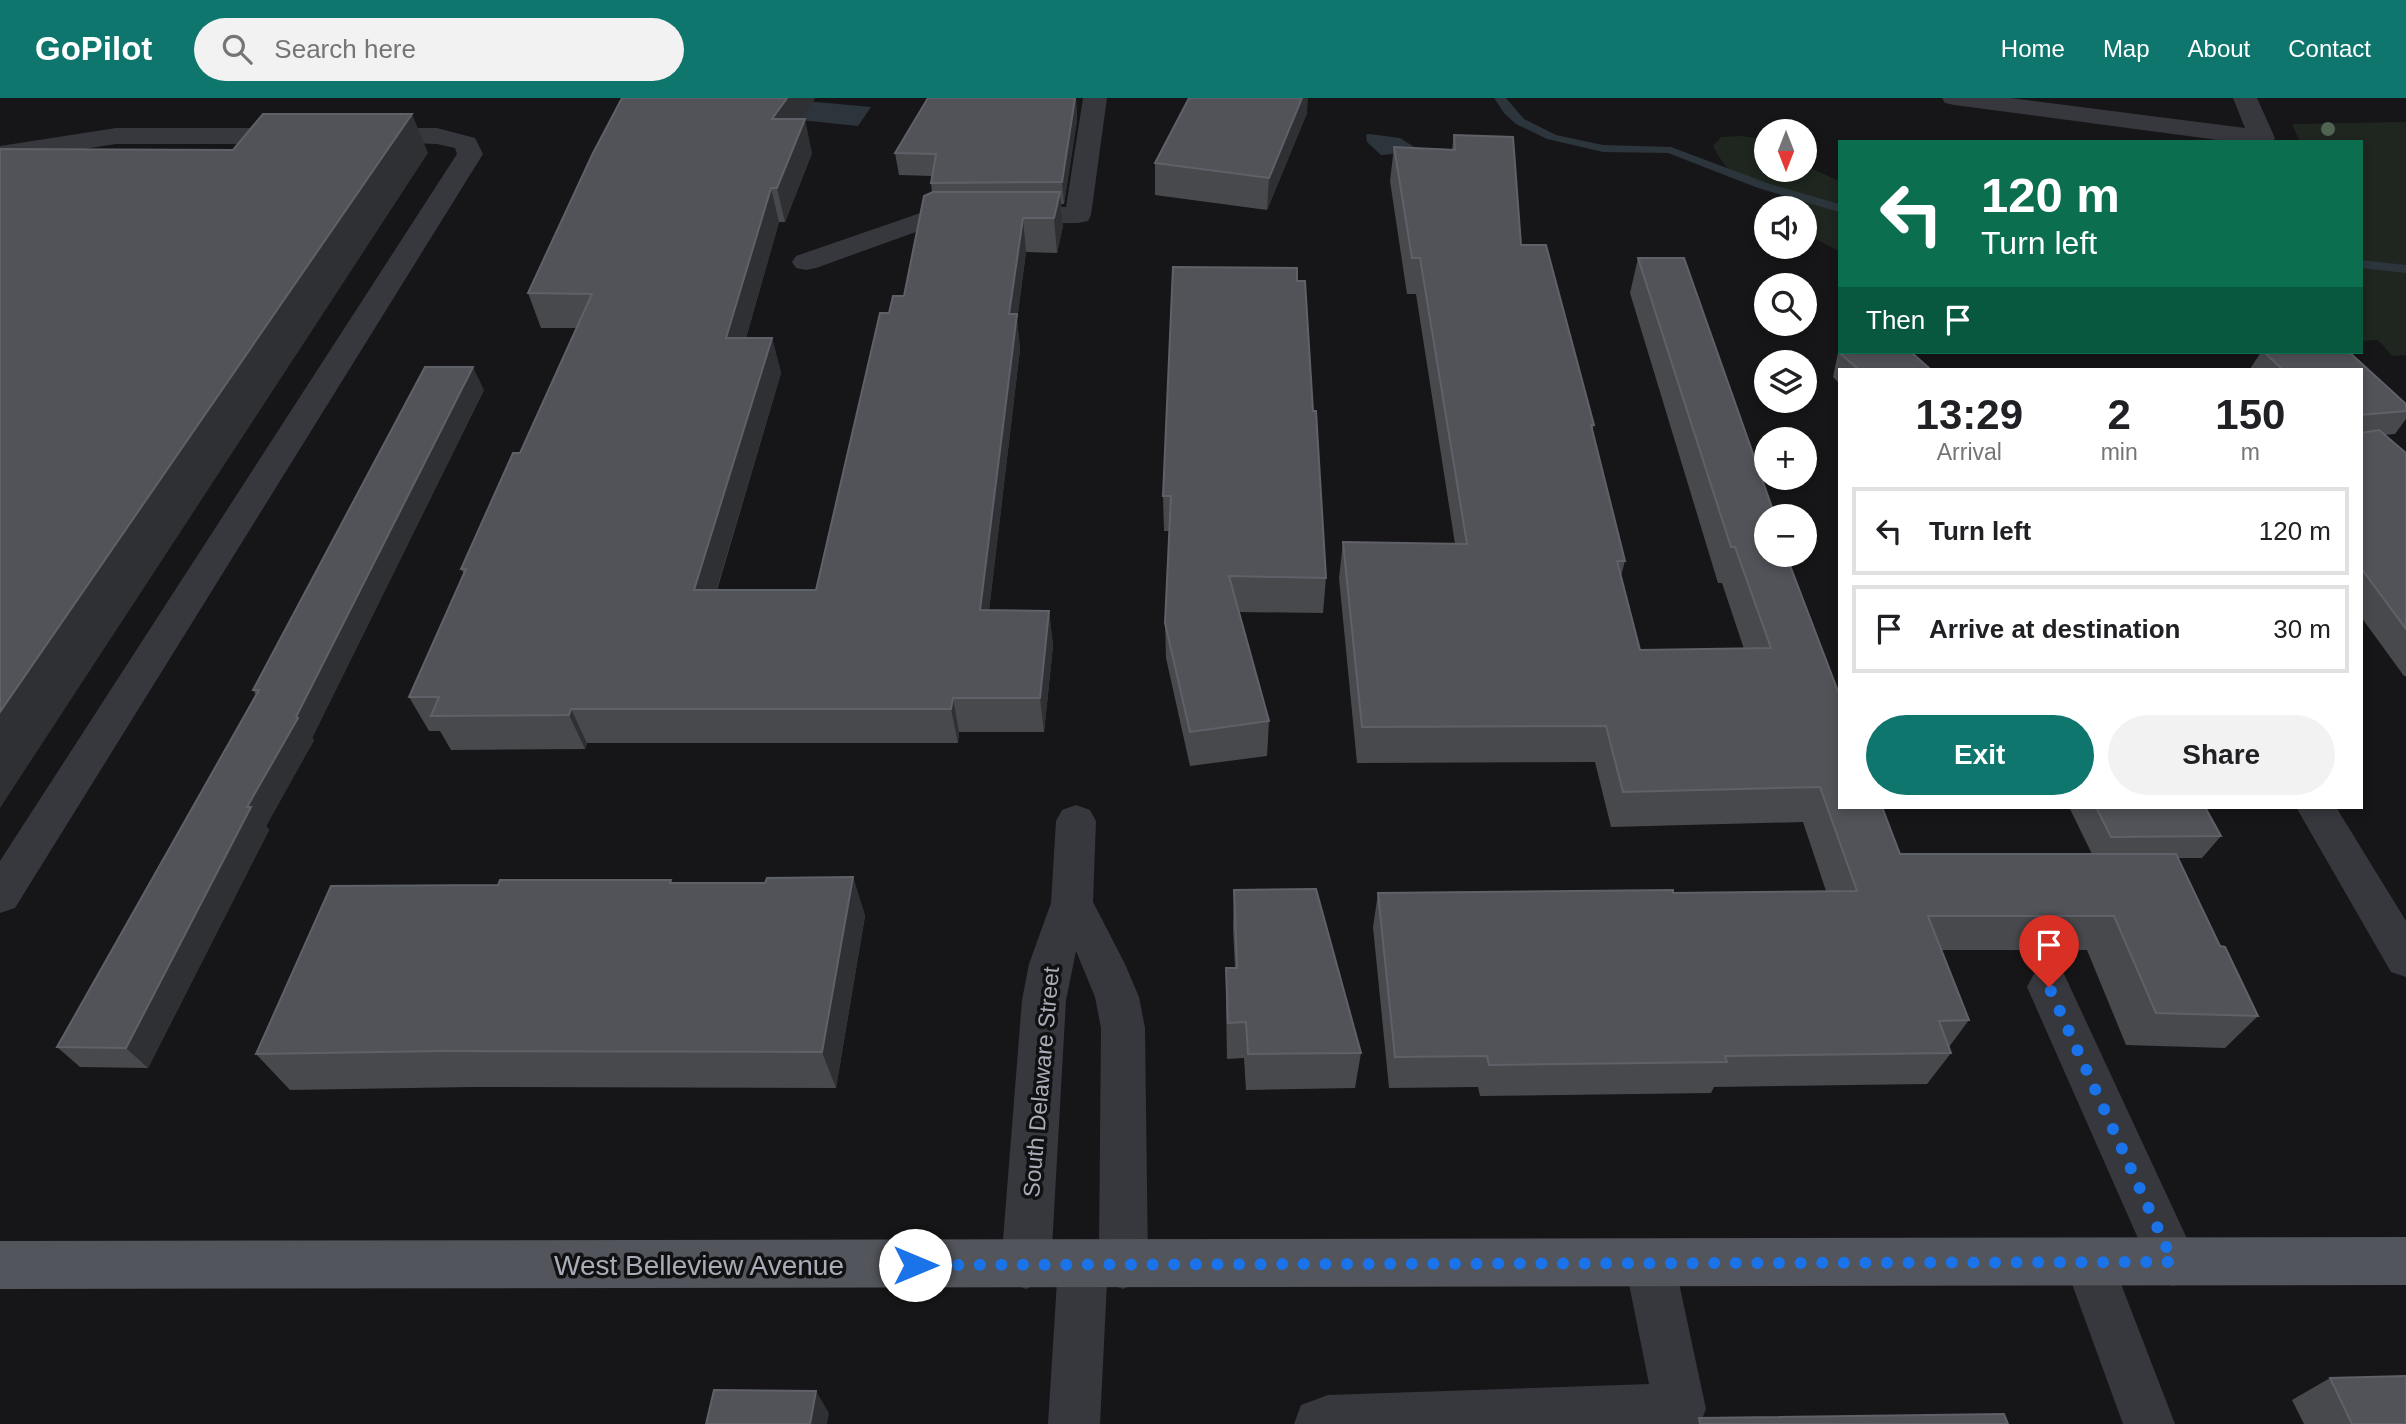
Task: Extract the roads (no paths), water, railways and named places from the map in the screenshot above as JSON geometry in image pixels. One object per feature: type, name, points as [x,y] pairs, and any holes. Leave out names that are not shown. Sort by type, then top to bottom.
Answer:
[{"type":"main road","name":"West Belleview Avenue","points":[[0,1265],[2406,1261]]},
{"type":"street","points":[[806,262],[935,216],[1078,215],[1095,98]]},
{"type":"street","points":[[1954,98],[2262,138],[2245,98]]},
{"type":"street","points":[[0,154],[116,136],[438,136],[466,143],[470,153],[0,896]]},
{"type":"street","points":[[2317,809],[2406,959]]},
{"type":"street","name":"South Delaware Street","points":[[1026,1265],[1044,1000],[1050,964],[1072,903],[1076,821]]},
{"type":"street","points":[[1072,903],[1104,964],[1116,997],[1123,1028],[1125,1071],[1103,1265],[1074,1424]]},
{"type":"street","points":[[2049,987],[2173,1262]]},
{"type":"street","points":[[2089,1262],[2150,1424]]},
{"type":"street","points":[[1320,1424],[1328,1421],[1680,1409],[1650,1264]]},
{"type":"waterway","points":[[1500,98],[1508,111],[1520,121],[1552,137],[1603,148],[1671,150],[1763,186],[1838,208]]},
{"type":"waterway","points":[[2363,264],[2406,269]]}]
